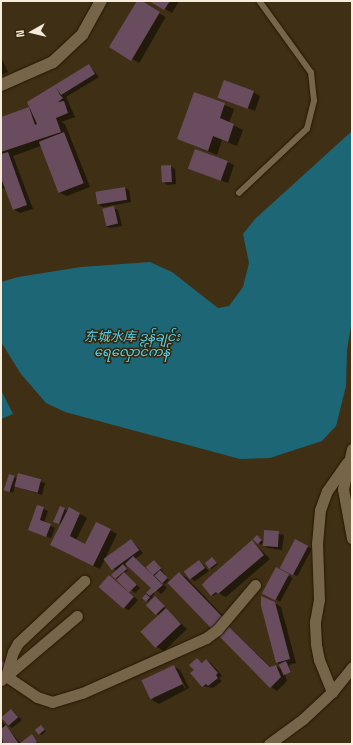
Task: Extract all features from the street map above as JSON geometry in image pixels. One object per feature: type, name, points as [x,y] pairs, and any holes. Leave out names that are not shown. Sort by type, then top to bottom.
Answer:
[{"type":"main road","points":[[1,85],[53,62],[82,35],[101,1]]},
{"type":"street","points":[[352,449],[347,462],[343,489],[352,538]]},
{"type":"street","points":[[332,692],[319,660],[316,644],[315,622],[320,600],[317,544],[320,510],[327,491],[347,462]]},
{"type":"street","points":[[3,678],[12,652],[18,642],[84,581]]},
{"type":"street","points":[[3,678],[37,697],[52,702],[82,693],[206,638],[217,630],[256,585]]},
{"type":"street","points":[[3,678],[77,616]]},
{"type":"street","points":[[269,744],[303,719],[332,692],[352,667]]},
{"type":"lane","points":[[239,193],[307,129],[314,101],[311,73],[259,1]]},
{"type":"water","name":"东城水库 ဒွန်ချင်း ရေလှောင်ကန်","points":[[352,131],[352,320],[347,350],[346,386],[336,426],[322,441],[270,458],[240,459],[65,412],[46,403],[21,374],[1,342],[1,282],[18,277],[81,267],[150,262],[172,272],[218,308],[229,306],[243,287],[249,263],[243,234],[255,219]]},
{"type":"water","points":[[1,390],[13,414],[1,419]]},
{"type":"building","points":[[137,1],[142,1],[160,12],[131,61],[109,47]]},
{"type":"building","points":[[149,1],[170,1],[164,10]]},
{"type":"building","points":[[89,64],[95,74],[61,95],[56,87],[60,95],[63,98],[58,102],[64,101],[68,113],[56,118],[61,132],[1,152],[1,117],[29,107],[35,125],[37,124],[27,102]]},
{"type":"building","points":[[224,80],[254,91],[248,109],[218,98]]},
{"type":"building","points":[[194,92],[225,103],[220,118],[234,124],[228,142],[213,136],[208,151],[177,139]]},
{"type":"building","points":[[64,132],[84,183],[59,193],[39,142]]},
{"type":"building","points":[[195,149],[228,161],[221,181],[188,169]]},
{"type":"building","points":[[8,152],[27,205],[13,210],[1,178],[1,154]]},
{"type":"building","points":[[171,165],[172,182],[162,183],[161,166]]},
{"type":"building","points":[[125,187],[127,200],[97,205],[95,192]]},
{"type":"building","points":[[114,206],[118,224],[106,226],[102,209]]},
{"type":"building","points":[[18,473],[41,479],[38,493],[14,487]]},
{"type":"building","points":[[9,474],[15,476],[9,492],[4,490]]},
{"type":"building","points":[[37,505],[44,507],[40,520],[51,524],[46,537],[28,530]]},
{"type":"building","points":[[60,506],[65,508],[59,524],[53,522]]},
{"type":"building","points":[[69,507],[80,513],[70,536],[85,544],[96,522],[111,529],[93,566],[50,545]]},
{"type":"building","points":[[264,530],[279,531],[278,547],[263,546]]},
{"type":"building","points":[[257,535],[262,540],[258,544],[253,539]]},
{"type":"building","points":[[131,539],[139,550],[112,570],[103,559]]},
{"type":"building","points":[[295,539],[308,546],[293,575],[280,568]]},
{"type":"building","points":[[252,540],[264,555],[218,594],[216,592],[211,596],[202,585]]},
{"type":"building","points":[[133,556],[163,585],[150,596],[146,593],[151,588],[125,564]]},
{"type":"building","points":[[212,557],[217,563],[209,569],[205,563]]},
{"type":"building","points":[[154,560],[161,568],[153,576],[146,567]]},
{"type":"building","points":[[199,560],[205,568],[190,579],[184,571]]},
{"type":"building","points":[[123,564],[127,569],[115,579],[111,575]]},
{"type":"building","points":[[276,567],[289,574],[275,601],[262,593]]},
{"type":"building","points":[[160,570],[168,578],[162,583],[154,576]]},
{"type":"building","points":[[124,572],[137,585],[129,593],[116,580]]},
{"type":"building","points":[[179,572],[224,619],[213,630],[167,583]]},
{"type":"building","points":[[109,575],[134,597],[123,609],[99,587]]},
{"type":"building","points":[[146,594],[150,597],[146,602],[142,598]]},
{"type":"building","points":[[155,596],[165,606],[156,615],[146,605]]},
{"type":"building","points":[[261,596],[275,602],[290,659],[276,663],[261,606]]},
{"type":"building","points":[[166,608],[181,624],[155,648],[140,632]]},
{"type":"building","points":[[229,627],[270,667],[276,665],[281,677],[270,688],[220,637]]},
{"type":"building","points":[[197,658],[202,663],[206,659],[218,673],[216,675],[218,678],[208,686],[206,684],[202,687],[190,673],[194,670],[189,665]]},
{"type":"building","points":[[1,660],[6,665],[1,669]]},
{"type":"building","points":[[286,661],[291,672],[284,675],[279,664]]},
{"type":"building","points":[[174,665],[183,684],[150,699],[141,680]]},
{"type":"building","points":[[11,709],[18,717],[8,726],[1,718]]},
{"type":"building","points":[[6,725],[19,744],[3,744],[1,729]]},
{"type":"building","points":[[41,725],[45,730],[39,735],[35,730]]},
{"type":"building","points":[[32,734],[37,742],[34,744],[19,744]]}]
